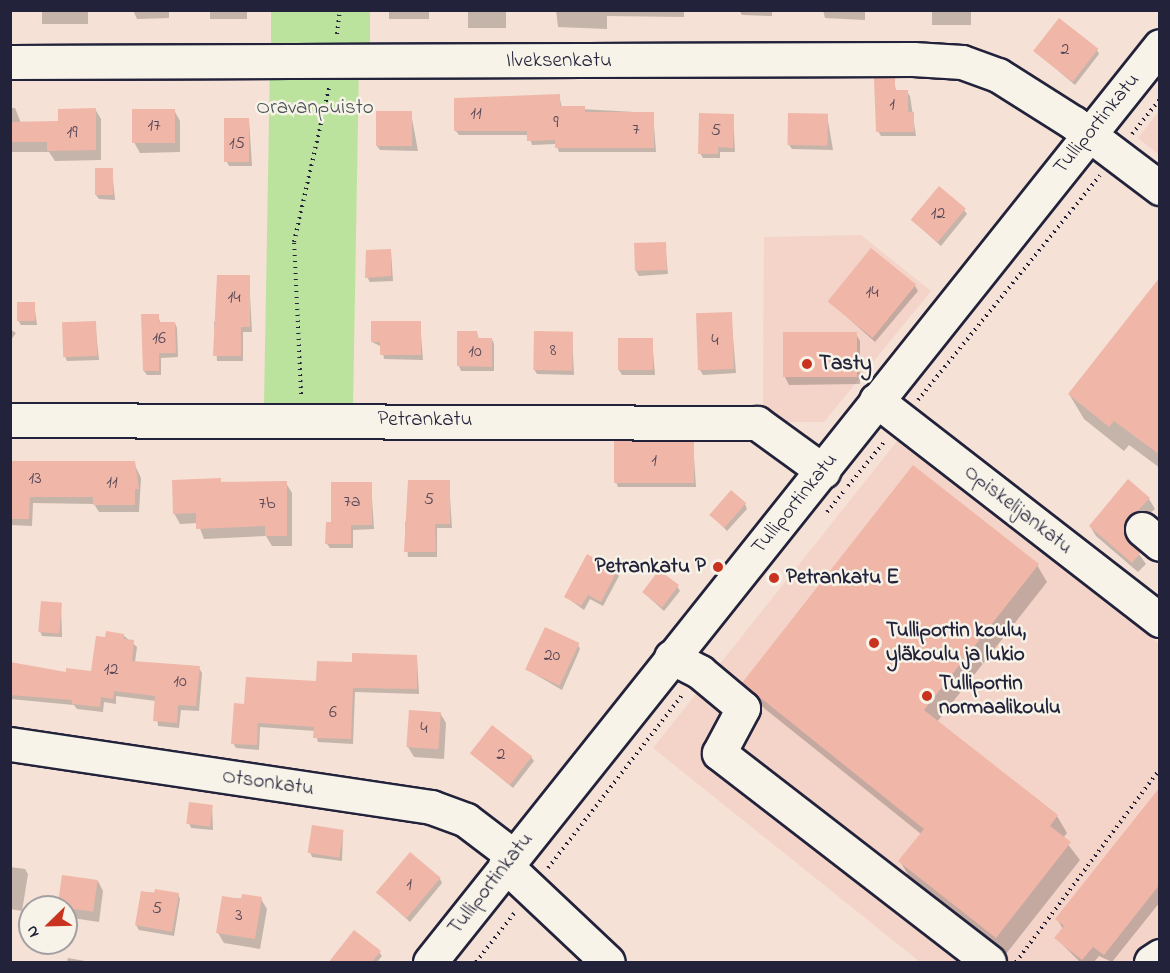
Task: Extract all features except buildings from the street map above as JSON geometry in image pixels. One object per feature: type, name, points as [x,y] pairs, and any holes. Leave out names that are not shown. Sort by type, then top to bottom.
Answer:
[{"type":"street","name":"Tulliportinkatu","points":[[430,963],[508,860],[823,471],[876,400],[1160,46]]},
{"type":"street","name":"Ilveksenkatu","points":[[10,62],[913,59],[962,62],[998,75],[1088,135],[1160,188]]},
{"type":"street","name":"Opiskelijankatu","points":[[876,400],[1160,620]]},
{"type":"street","name":"Petrankatu","points":[[10,420],[303,419],[757,423],[823,471]]},
{"type":"street","points":[[671,657],[700,672],[743,708],[718,753],[989,963]]},
{"type":"street","name":"Otsonkatu","points":[[10,744],[431,807],[466,820],[608,963]]},
{"type":"street","points":[[1151,963],[1160,956]]},
{"type":"path","points":[[303,419],[294,242],[322,129],[340,10]]},
{"type":"path","points":[[822,518],[1160,99]]},
{"type":"path","points":[[476,963],[700,672]]},
{"type":"path","points":[[1016,963],[1160,769]]},
{"type":"shaded area","points":[[1159,111],[1159,155],[1138,138]]},
{"type":"shaded area","points":[[861,235],[931,291],[824,422],[763,422],[764,237]]},
{"type":"shaded area","name":"Tulliportin normaalikoulu","points":[[902,435],[1159,644],[1159,962],[920,962],[653,748]]},
{"type":"green space","name":"Oravanpuisto","points":[[271,11],[370,11],[370,57],[271,57]]},
{"type":"green space","name":"Oravanpuisto","points":[[270,61],[359,63],[353,418],[264,416]]},
{"type":"place","name":"Tasty","points":[[807,364]]},
{"type":"place","name":"Petrankatu P","points":[[718,567]]},
{"type":"place","name":"Petrankatu E","points":[[774,578]]},
{"type":"place","name":"Tulliportin koulu, yläkoulu ja lukio","points":[[874,643]]},
{"type":"place","name":"Tulliportin normaalikoulu","points":[[927,696]]}]
